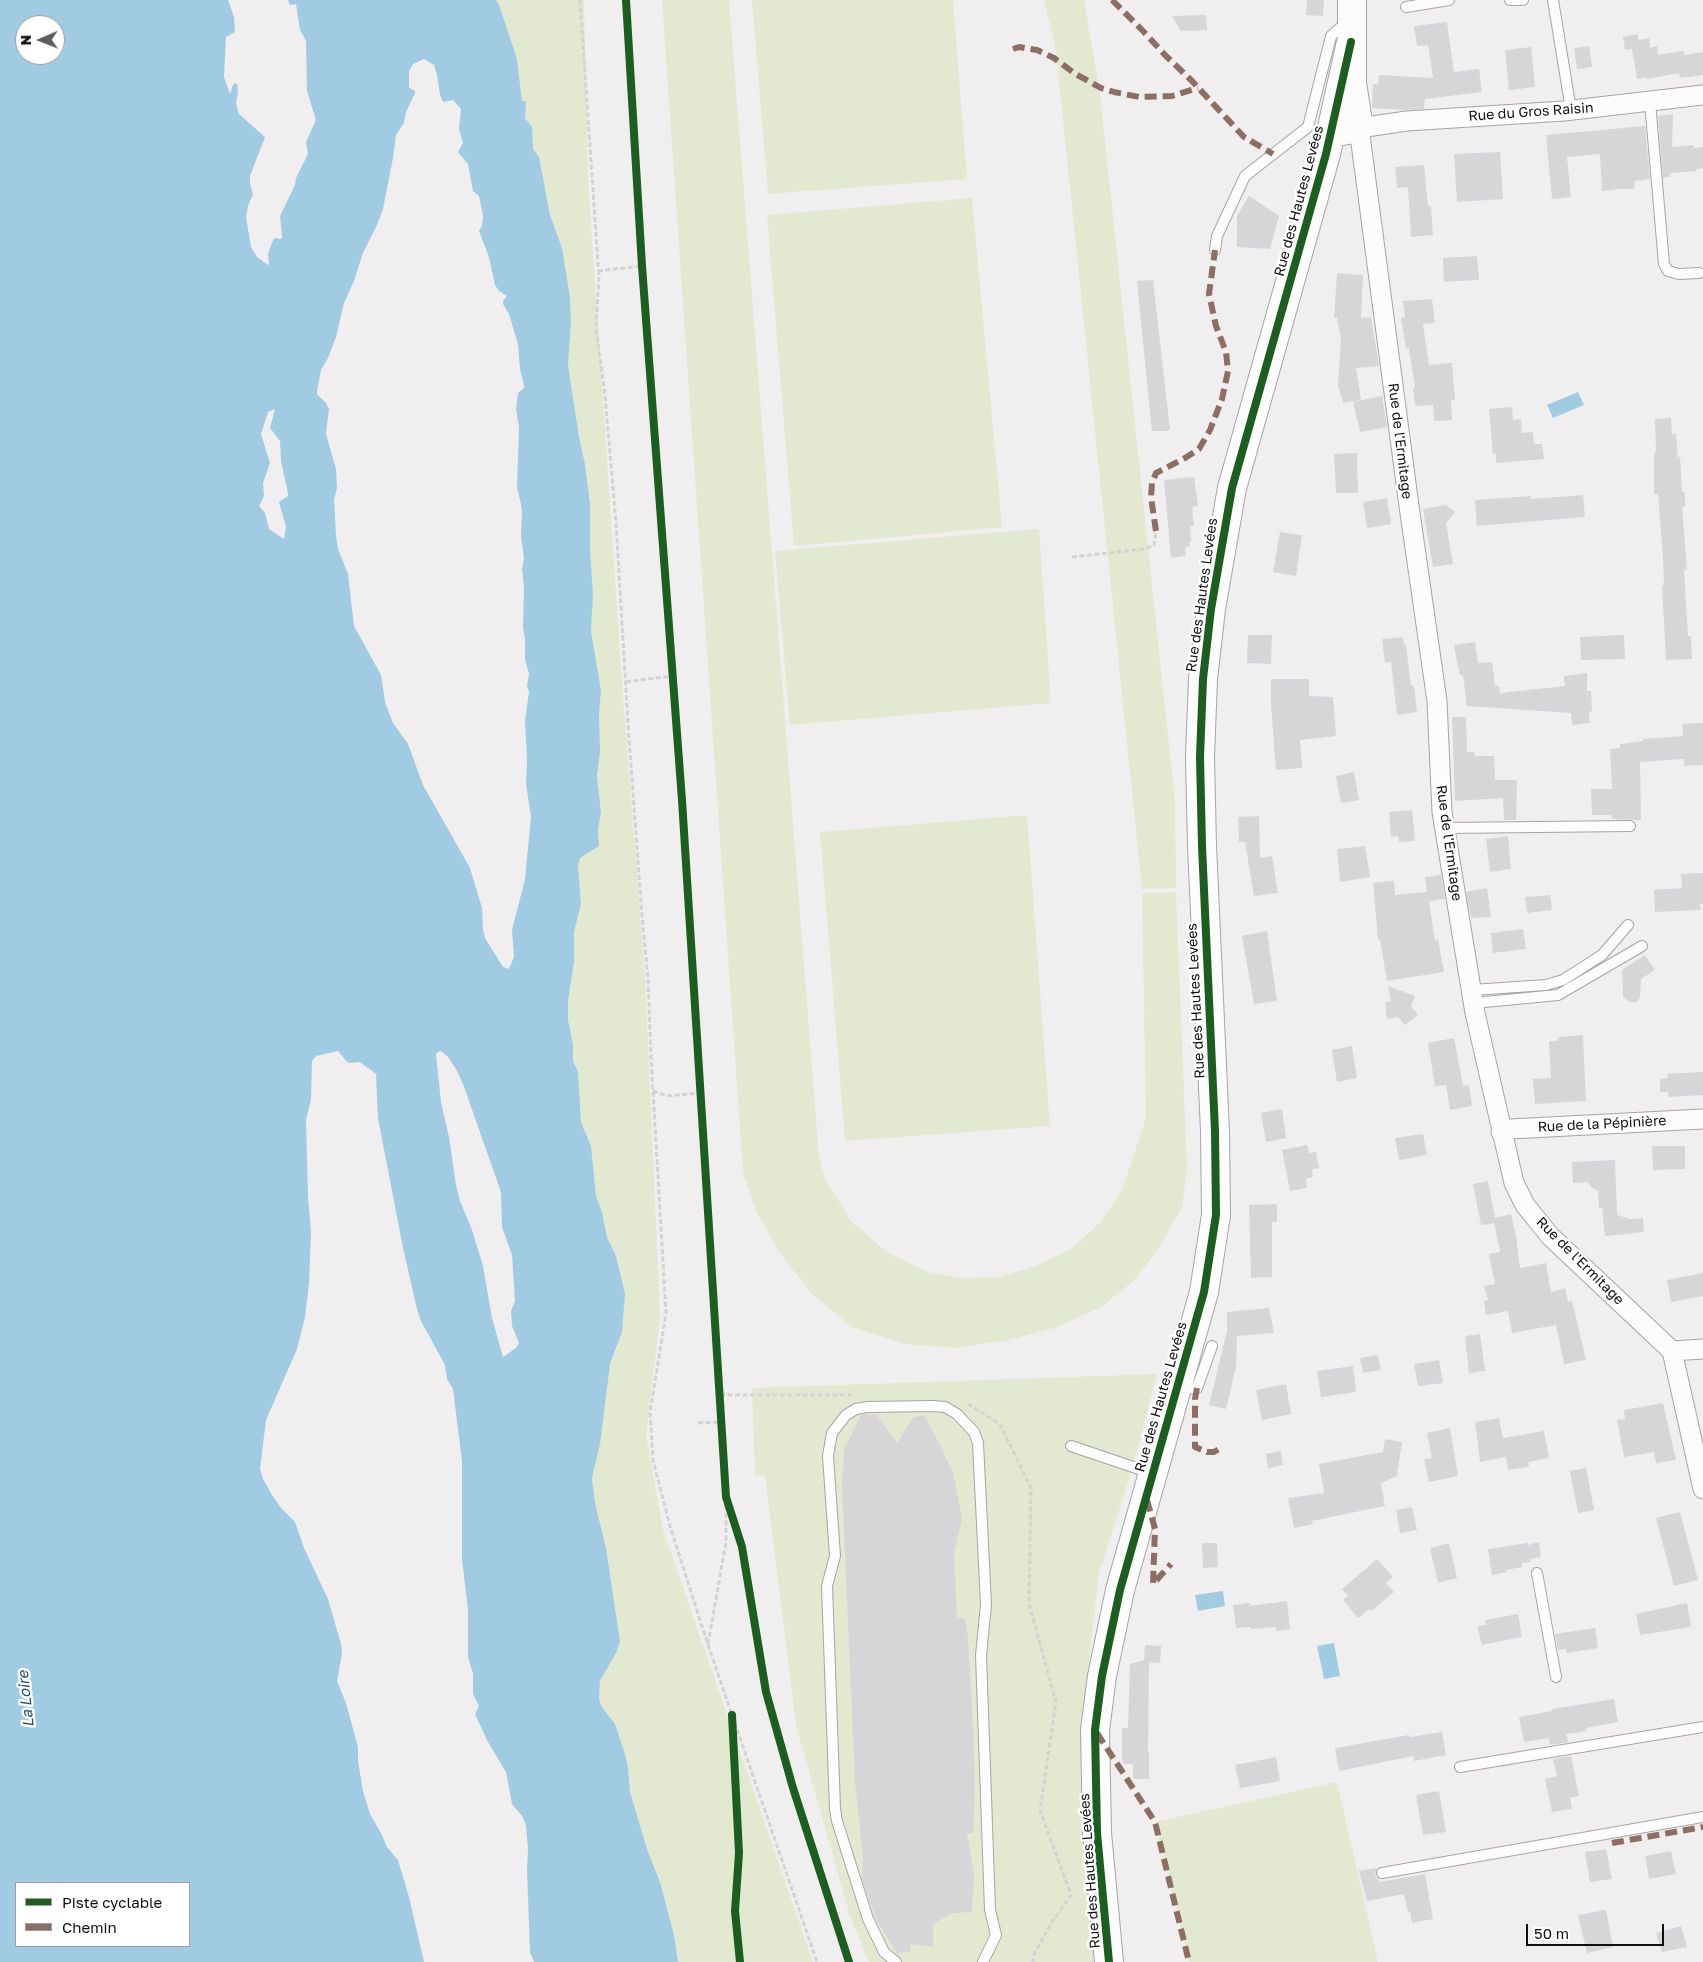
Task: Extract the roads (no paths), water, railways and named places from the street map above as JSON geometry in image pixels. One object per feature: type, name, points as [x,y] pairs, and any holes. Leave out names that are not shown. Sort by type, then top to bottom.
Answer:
[{"type":"street","points":[[1352,20],[1352,83],[1359,128]]},
{"type":"street","name":"Rue des Hautes Levées","points":[[1109,1962],[1097,1833],[1095,1730],[1102,1676],[1120,1590],[1204,1292],[1216,1215],[1200,757],[1203,679],[1209,629],[1220,552],[1232,488],[1332,133],[1352,20]]},
{"type":"street","name":"Rue du Gros Raisin","points":[[1359,128],[1407,121],[1571,110],[1703,95]]},
{"type":"street","name":"Rue des Hautes Levées","points":[[1332,133],[1359,128]]},
{"type":"street","name":"Rue de l'Ermitage","points":[[1359,128],[1408,506],[1437,700],[1442,812],[1473,996],[1501,1132],[1514,1183],[1525,1205],[1550,1236],[1672,1351]]},
{"type":"street","name":"Rue de la Pépinière","points":[[1501,1132],[1510,1129],[1703,1119]]},
{"type":"street","points":[[1703,1349],[1672,1351],[1703,1490]]},
{"type":"lane","points":[[1406,7],[1449,0]]},
{"type":"lane","points":[[1510,0],[1524,0]]},
{"type":"lane","points":[[1553,0],[1571,110]]},
{"type":"lane","points":[[1215,250],[1217,236],[1245,176],[1308,128],[1331,36],[1352,20]]},
{"type":"lane","points":[[1650,102],[1664,264],[1668,271],[1679,274],[1699,274]]},
{"type":"lane","points":[[1445,828],[1630,826]]},
{"type":"lane","points":[[1473,996],[1546,985],[1563,980],[1602,955],[1628,925]]},
{"type":"lane","points":[[1473,996],[1558,995],[1642,946]]},
{"type":"lane","points":[[1176,1389],[1197,1388],[1212,1346]]},
{"type":"lane","points":[[896,1962],[884,1952],[868,1919],[835,1810],[828,1586],[835,1556],[828,1456],[832,1433],[846,1416],[856,1409],[868,1407],[934,1406],[945,1407],[957,1414],[974,1432],[978,1443],[986,1605],[981,1655],[990,1910],[996,1935],[984,1962]]},
{"type":"lane","points":[[1071,1446],[1152,1473]]},
{"type":"lane","points":[[1537,1573],[1556,1677]]},
{"type":"lane","points":[[1460,1767],[1703,1727]]},
{"type":"lane","points":[[1382,1873],[1703,1817]]},
{"type":"water","name":"La Loire","points":[[0,0],[228,0],[234,17],[235,32],[226,37],[224,77],[230,94],[233,85],[237,84],[236,104],[239,114],[265,137],[250,176],[253,194],[246,217],[251,247],[257,257],[268,265],[268,254],[273,240],[275,238],[281,239],[282,237],[280,216],[308,154],[306,142],[316,120],[307,91],[306,41],[300,30],[296,4],[290,5],[288,0],[496,0],[517,59],[522,101],[525,101],[526,104],[525,118],[532,127],[533,149],[539,157],[550,215],[562,248],[570,297],[571,322],[568,365],[590,504],[593,595],[591,631],[601,690],[599,715],[600,751],[597,777],[601,812],[598,830],[599,846],[580,858],[578,865],[581,904],[574,932],[574,962],[568,1001],[568,1020],[573,1044],[573,1061],[578,1072],[581,1122],[591,1146],[596,1196],[602,1212],[607,1237],[616,1256],[625,1294],[622,1332],[610,1364],[600,1444],[592,1478],[595,1503],[606,1548],[620,1641],[617,1651],[600,1681],[599,1699],[602,1707],[615,1724],[625,1754],[630,1792],[648,1852],[660,1882],[674,1935],[678,1962],[534,1962],[530,1952],[526,1825],[522,1816],[512,1804],[506,1772],[488,1742],[475,1714],[479,1706],[473,1694],[473,1674],[468,1657],[468,1610],[462,1559],[462,1461],[453,1389],[447,1379],[445,1365],[421,1321],[417,1309],[403,1248],[378,1118],[376,1074],[360,1062],[347,1062],[338,1051],[316,1056],[312,1061],[311,1099],[306,1120],[311,1232],[309,1284],[305,1317],[297,1349],[266,1420],[260,1469],[272,1495],[281,1508],[295,1522],[304,1548],[328,1599],[342,1653],[337,1681],[346,1703],[358,1747],[358,1761],[363,1791],[370,1814],[387,1847],[398,1860],[409,1897],[424,1962],[0,1962]],"holes":[[[424,59],[434,65],[443,102],[453,100],[461,109],[459,129],[463,143],[458,152],[468,164],[473,191],[479,196],[483,216],[482,226],[479,231],[489,257],[495,285],[499,291],[507,296],[503,304],[509,314],[518,344],[520,369],[524,385],[524,388],[518,393],[516,409],[519,427],[517,487],[522,509],[521,537],[524,558],[522,569],[524,587],[523,628],[525,659],[529,674],[527,686],[529,692],[525,721],[526,784],[531,817],[525,879],[512,930],[514,957],[509,969],[503,967],[485,938],[482,908],[470,868],[423,785],[408,744],[393,723],[385,702],[381,675],[354,626],[348,574],[338,549],[336,535],[334,500],[337,488],[336,469],[326,434],[329,409],[317,394],[321,370],[336,337],[344,303],[354,281],[363,253],[383,209],[396,135],[404,123],[406,112],[415,93],[415,91],[409,88],[409,71],[413,64]],[[275,409],[270,428],[280,441],[281,461],[288,493],[288,496],[279,502],[286,527],[284,539],[269,529],[265,513],[259,506],[264,496],[263,483],[270,463],[261,434],[268,412]],[[441,1051],[448,1057],[463,1084],[501,1192],[502,1227],[512,1255],[515,1301],[511,1311],[512,1326],[519,1343],[516,1348],[503,1357],[492,1318],[483,1266],[456,1185],[449,1137],[441,1102],[436,1054]]]},
{"type":"water","points":[[1578,392],[1584,405],[1553,418],[1547,405]]},
{"type":"water","points":[[1223,1591],[1225,1606],[1198,1611],[1195,1595]]},
{"type":"water","points":[[1334,1643],[1340,1676],[1324,1679],[1317,1646]]}]
